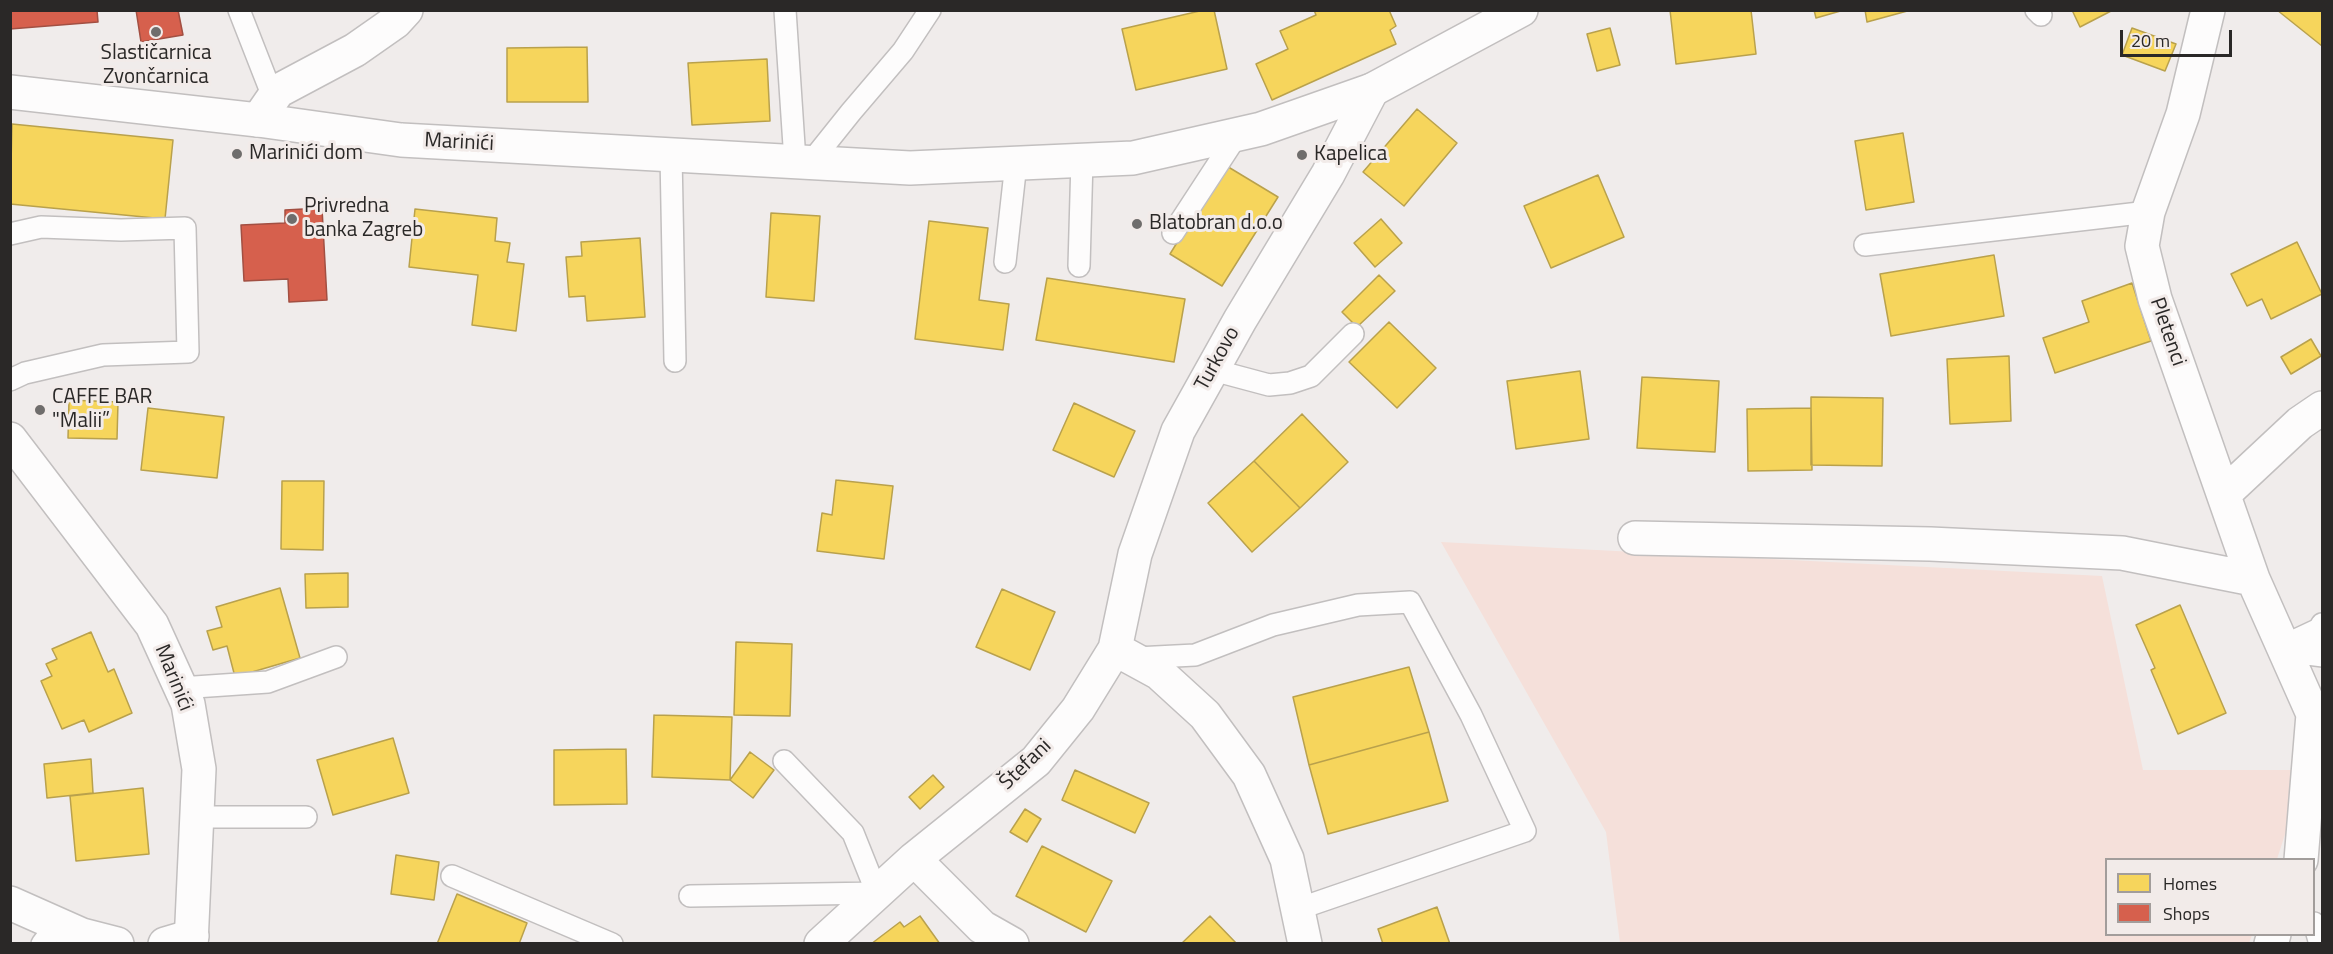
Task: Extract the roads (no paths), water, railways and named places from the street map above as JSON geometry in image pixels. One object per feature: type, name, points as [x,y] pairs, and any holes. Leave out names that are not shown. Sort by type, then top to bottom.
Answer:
[{"type":"street","points":[[266,109],[278,91],[356,50],[395,22],[406,10]]},
{"type":"street","points":[[1016,163],[1133,158],[1261,129],[1372,90],[1521,10]]},
{"type":"street","name":"Pletenci","points":[[2208,10],[2183,114],[2148,212],[2142,246],[2155,299],[2253,579],[2318,718],[2301,858]]},
{"type":"street","name":"Turkovo","points":[[1124,654],[1139,543],[1178,431],[1328,174],[1372,90]]},
{"type":"street","name":"Marinići","points":[[10,92],[266,109],[401,140],[909,168],[1016,163]]},
{"type":"street","points":[[2224,495],[2300,423],[2322,408]]},
{"type":"street","name":"Marinići","points":[[10,440],[152,625],[188,704],[199,769],[197,817],[183,941]]},
{"type":"street","points":[[1635,538],[1930,544],[2122,553],[2253,579]]},
{"type":"street","points":[[2283,645],[2322,650]]},
{"type":"street","points":[[1124,654],[1159,673],[1205,716],[1249,775],[1287,860],[1305,944]]},
{"type":"street","name":"Štefani","points":[[821,944],[914,859],[1036,761],[1124,654]]},
{"type":"street","points":[[914,859],[983,935],[1011,944]]},
{"type":"street","points":[[10,903],[50,934],[82,935],[117,944]]},
{"type":"lane","points":[[239,10],[266,109]]},
{"type":"lane","points":[[785,10],[803,162]]},
{"type":"lane","points":[[803,162],[851,112],[903,51],[930,10]]},
{"type":"lane","points":[[1173,233],[1237,135]]},
{"type":"lane","points":[[671,155],[675,361]]},
{"type":"lane","points":[[1079,267],[1082,160]]},
{"type":"lane","points":[[1005,262],[1016,163]]},
{"type":"lane","points":[[1865,245],[2148,212]]},
{"type":"lane","points":[[10,234],[41,227],[121,230],[185,228],[188,352],[103,355],[25,373],[10,380]]},
{"type":"lane","points":[[1213,370],[1269,385],[1290,383],[1311,376],[1353,334]]},
{"type":"lane","points":[[1124,654],[1195,655],[1273,625],[1358,605],[1410,602],[1471,716],[1526,831],[1298,909]]},
{"type":"lane","points":[[2283,645],[2319,629],[2322,624]]},
{"type":"lane","points":[[180,688],[268,682],[336,657]]},
{"type":"lane","points":[[690,896],[877,893],[853,832],[784,761]]},
{"type":"lane","points":[[197,817],[306,817]]},
{"type":"lane","points":[[452,876],[612,944]]},
{"type":"lane","points":[[2315,928],[2320,944]]},
{"type":"place","name":"Slastičarnica Zvončarnica","points":[[156,32]]},
{"type":"place","name":"Marinići dom","points":[[237,154]]},
{"type":"place","name":"Kapelica","points":[[1302,155]]},
{"type":"place","name":"Privredna banka Zagreb","points":[[292,219]]},
{"type":"place","name":"Blatobran d.o.o","points":[[1137,224]]},
{"type":"place","name":"CAFFE BAR \"Malii”","points":[[40,410]]}]
